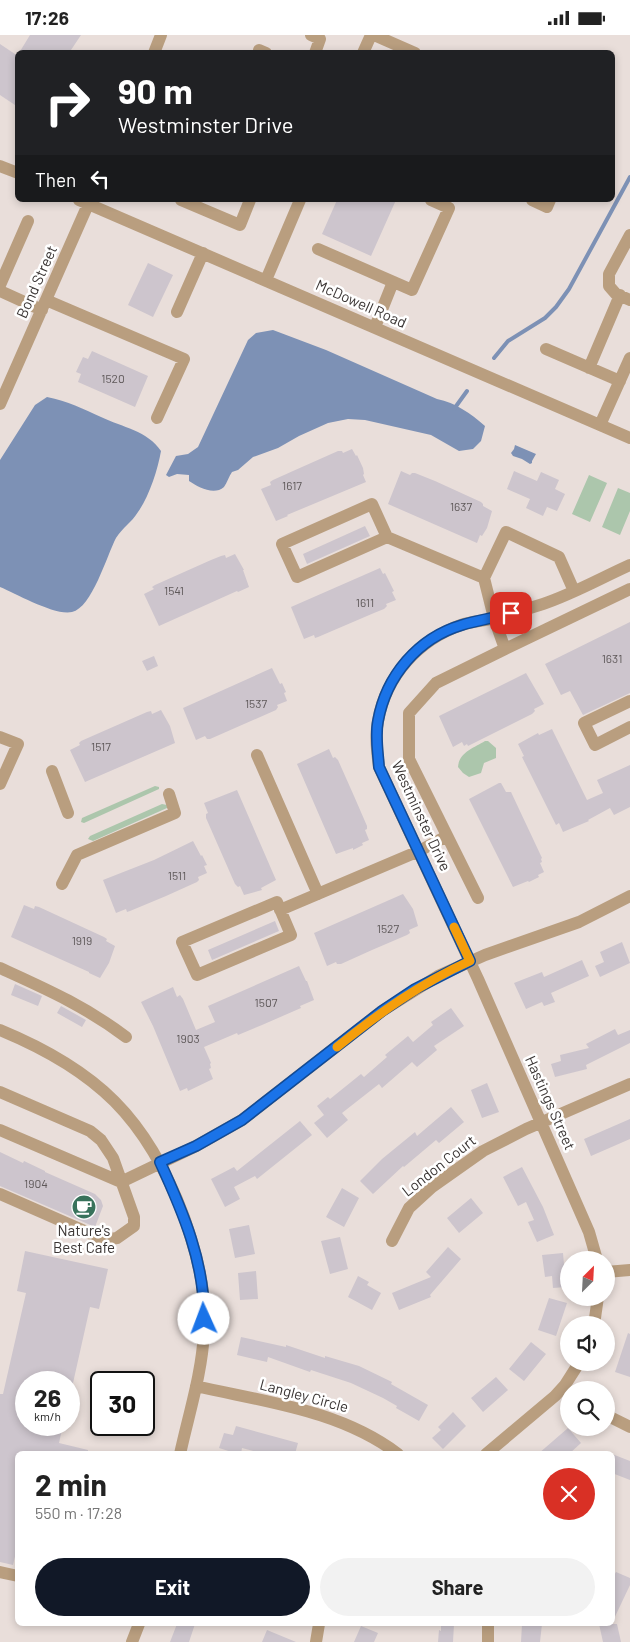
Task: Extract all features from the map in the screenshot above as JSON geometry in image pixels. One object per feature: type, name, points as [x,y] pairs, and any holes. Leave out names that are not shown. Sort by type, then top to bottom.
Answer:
[{"type":"street","points":[[155,50],[162,35]]},
{"type":"street","points":[[364,50],[372,35],[408,50]]},
{"type":"street","points":[[316,50],[318,36]]},
{"type":"street","points":[[0,165],[15,172]]},
{"type":"street","name":"Bond Street","points":[[0,404],[6,379],[44,305],[86,202]]},
{"type":"street","name":"McDowell Road","points":[[88,202],[630,438]]},
{"type":"street","points":[[186,202],[240,225],[249,202]]},
{"type":"street","points":[[266,280],[299,202]]},
{"type":"street","points":[[318,249],[412,290],[449,208],[436,202]]},
{"type":"street","points":[[536,202],[547,207],[549,202]]},
{"type":"street","points":[[0,285],[28,221]]},
{"type":"street","points":[[589,367],[625,298],[616,293],[609,285],[609,274],[630,235]]},
{"type":"street","points":[[177,312],[203,253]]},
{"type":"street","points":[[375,327],[394,282]]},
{"type":"street","points":[[0,291],[44,305],[184,359],[157,418]]},
{"type":"street","points":[[546,349],[620,381]]},
{"type":"street","points":[[600,425],[630,358]]},
{"type":"street","points":[[387,537],[297,577],[282,544],[372,504],[387,537],[484,578]]},
{"type":"street","points":[[505,649],[494,618],[484,578],[506,532],[559,557],[574,591]]},
{"type":"street","name":"Westminster Drive","points":[[470,961],[379,767],[377,745],[378,722],[384,696],[395,675],[409,657],[437,636],[462,625],[544,604],[630,565]]},
{"type":"street","points":[[478,898],[409,759],[409,713],[436,683],[630,589]]},
{"type":"street","points":[[630,701],[584,723],[595,745],[630,727]]},
{"type":"street","points":[[0,737],[18,744],[0,784]]},
{"type":"street","points":[[257,755],[318,894]]},
{"type":"street","points":[[52,771],[68,813]]},
{"type":"street","points":[[62,884],[77,855],[174,813],[169,794]]},
{"type":"street","points":[[280,910],[419,851],[447,836]]},
{"type":"street","points":[[121,1182],[196,1146],[242,1120],[387,1007],[430,981],[470,961],[579,922],[630,896]]},
{"type":"street","points":[[276,902],[280,910],[291,935],[197,975],[182,942],[276,902]]},
{"type":"street","name":"Hastings Street","points":[[470,961],[589,1232],[594,1251]]},
{"type":"street","points":[[0,968],[87,1010],[126,1037]]},
{"type":"street","points":[[0,1030],[47,1051],[71,1065],[123,1109],[160,1162],[180,1206],[193,1243],[203,1285],[204,1332],[200,1370],[181,1451]]},
{"type":"street","name":"London Court","points":[[392,1241],[409,1208],[432,1187],[483,1151],[630,1084]]},
{"type":"street","points":[[0,1092],[90,1131],[102,1140],[113,1158],[134,1217],[134,1226],[117,1238],[105,1240],[0,1194]]},
{"type":"street","points":[[0,1130],[121,1182]]},
{"type":"street","points":[[615,1271],[630,1270]]},
{"type":"street","name":"Langley Circle","points":[[196,1386],[322,1415],[355,1427],[392,1451]]},
{"type":"street","points":[[490,1451],[560,1394]]},
{"type":"street","points":[[615,1420],[630,1427]]},
{"type":"street","points":[[132,1642],[138,1626]]},
{"type":"street","points":[[316,1642],[318,1626]]},
{"type":"street","points":[[488,1626],[488,1642]]},
{"type":"green space","points":[[589,475],[607,483],[590,522],[572,514]]},
{"type":"green space","points":[[618,488],[630,493],[630,511],[620,535],[602,527]]},
{"type":"green space","points":[[488,741],[496,748],[496,758],[484,763],[481,773],[469,777],[458,767],[459,762],[464,754]]},
{"type":"green space","points":[[155,786],[159,787],[159,789],[84,823],[81,822],[82,818]]},
{"type":"green space","points":[[162,804],[167,805],[167,808],[93,841],[88,839],[90,836]]},
{"type":"water","points":[[273,330],[326,350],[457,406],[485,426],[481,441],[473,449],[459,451],[431,435],[365,420],[348,419],[328,423],[278,448],[253,457],[238,470],[232,472],[224,487],[220,490],[211,491],[201,488],[189,481],[189,475],[177,474],[169,477],[166,475],[176,456],[188,454],[198,447],[248,340],[256,333]]},
{"type":"water","points":[[47,397],[69,403],[134,430],[156,444],[161,451],[153,483],[146,499],[136,516],[116,538],[98,580],[86,601],[72,612],[46,608],[0,587],[0,460],[35,405]]},
{"type":"water","points":[[515,445],[536,454],[532,463],[530,464],[513,456],[511,453]]},
{"type":"building","points":[[30,35],[81,35],[71,50],[21,50]]},
{"type":"building","points":[[0,44],[15,54],[15,105],[0,95]]},
{"type":"building","points":[[336,202],[395,202],[371,256],[322,234]]},
{"type":"building","points":[[148,263],[173,275],[153,317],[128,305]]},
{"type":"building","points":[[92,351],[148,376],[135,407],[78,382],[81,374],[76,372],[83,357],[88,359]]},
{"type":"building","points":[[352,449],[363,468],[366,482],[276,521],[261,489],[271,485],[270,482],[273,480],[338,451],[343,453]]},
{"type":"building","points":[[401,471],[410,475],[415,473],[435,481],[481,502],[483,506],[492,511],[487,528],[482,536],[480,535],[477,543],[388,504]]},
{"type":"building","points":[[514,471],[537,481],[541,472],[559,480],[555,489],[565,494],[557,511],[547,507],[543,516],[526,508],[530,499],[507,489]]},
{"type":"building","points":[[365,526],[370,536],[307,564],[303,554]]},
{"type":"building","points":[[235,554],[244,570],[249,587],[159,626],[144,594],[154,589],[152,587],[155,585],[211,560],[225,555],[226,558]]},
{"type":"building","points":[[380,568],[383,574],[385,573],[394,591],[392,592],[396,600],[386,604],[387,606],[384,609],[318,637],[315,638],[314,635],[304,639],[291,607]]},
{"type":"building","points":[[630,622],[630,693],[583,715],[570,691],[561,695],[545,664]]},
{"type":"building","points":[[154,656],[158,666],[147,671],[142,661]]},
{"type":"building","points":[[272,668],[280,684],[282,683],[287,701],[277,705],[276,710],[210,739],[207,739],[205,736],[196,740],[183,708]]},
{"type":"building","points":[[526,673],[544,704],[534,709],[535,711],[532,714],[468,746],[467,744],[464,746],[462,742],[453,747],[439,716]]},
{"type":"building","points":[[161,710],[170,726],[175,743],[85,782],[70,750],[80,745],[81,741],[106,730],[147,712],[151,711],[152,714]]},
{"type":"building","points":[[552,729],[587,800],[603,793],[597,780],[630,765],[630,807],[614,815],[610,808],[589,821],[563,832],[559,823],[556,825],[522,757],[524,756],[518,744],[538,733],[539,735]]},
{"type":"building","points":[[329,749],[333,758],[335,757],[338,760],[354,796],[367,826],[365,830],[369,840],[353,850],[353,848],[336,854],[297,764]]},
{"type":"building","points":[[501,783],[506,792],[511,792],[542,858],[540,863],[544,872],[529,882],[513,887],[469,799]]},
{"type":"building","points":[[237,790],[276,880],[261,888],[262,890],[244,895],[240,886],[238,887],[235,884],[206,818],[208,813],[204,803]]},
{"type":"building","points":[[193,841],[207,865],[204,866],[207,873],[198,877],[199,880],[197,882],[166,896],[130,911],[127,912],[126,909],[116,913],[103,880],[154,860]]},
{"type":"building","points":[[403,894],[413,909],[418,926],[409,930],[410,933],[407,935],[341,964],[336,962],[327,966],[314,933]]},
{"type":"building","points":[[24,905],[34,909],[35,906],[39,907],[104,937],[107,939],[106,941],[115,946],[109,963],[100,978],[11,937]]},
{"type":"building","points":[[275,921],[279,931],[212,960],[208,950]]},
{"type":"building","points":[[622,942],[630,963],[600,977],[595,966],[604,962],[600,952]]},
{"type":"building","points":[[582,960],[589,976],[551,993],[555,1002],[544,1006],[542,1002],[526,1009],[514,983],[542,972],[544,977]]},
{"type":"building","points":[[299,966],[314,1000],[300,1006],[301,1008],[262,1025],[204,1047],[211,1063],[211,1068],[209,1069],[213,1079],[188,1091],[187,1088],[180,1091],[141,1002],[173,987],[177,997],[180,995],[183,999],[196,1030],[215,1022],[208,1006]]},
{"type":"building","points":[[15,984],[42,996],[38,1006],[11,995]]},
{"type":"building","points":[[61,1006],[86,1020],[82,1027],[57,1013]]},
{"type":"building","points":[[451,1008],[464,1026],[434,1046],[437,1050],[417,1067],[412,1062],[382,1088],[379,1084],[342,1113],[348,1120],[327,1138],[314,1123],[324,1115],[317,1106],[328,1097],[330,1099],[361,1074],[364,1077],[387,1057],[385,1055],[408,1036],[413,1042],[433,1025],[431,1022]]},
{"type":"building","points":[[615,1029],[618,1035],[630,1030],[630,1043],[586,1065],[587,1069],[555,1077],[551,1064],[561,1061],[560,1055],[589,1048],[586,1044]]},
{"type":"building","points":[[487,1083],[499,1112],[482,1118],[471,1090]]},
{"type":"building","points":[[451,1107],[464,1122],[439,1143],[436,1140],[403,1166],[373,1194],[360,1181],[382,1159],[415,1132],[417,1136]]},
{"type":"building","points":[[630,1119],[630,1139],[591,1156],[584,1139]]},
{"type":"building","points":[[300,1121],[312,1135],[257,1179],[255,1176],[234,1187],[240,1199],[225,1207],[211,1179],[234,1167],[237,1171]]},
{"type":"building","points":[[0,1152],[95,1194],[101,1200],[103,1206],[95,1227],[0,1186]]},
{"type":"building","points":[[522,1167],[543,1207],[554,1235],[537,1242],[528,1222],[534,1220],[526,1202],[518,1206],[503,1177]]},
{"type":"building","points":[[342,1188],[359,1198],[344,1227],[326,1217]]},
{"type":"building","points":[[471,1198],[483,1213],[459,1233],[447,1218]]},
{"type":"building","points":[[249,1225],[255,1254],[235,1258],[229,1229]]},
{"type":"building","points":[[340,1237],[348,1269],[330,1274],[321,1241]]},
{"type":"building","points":[[448,1247],[461,1259],[430,1295],[431,1297],[399,1310],[392,1293],[431,1277],[426,1272]]},
{"type":"building","points":[[25,1251],[108,1269],[99,1309],[90,1307],[76,1371],[15,1371],[15,1436],[61,1436],[59,1443],[88,1451],[15,1451],[15,1556],[13,1565],[0,1562],[0,1394],[3,1394],[26,1293],[17,1291]]},
{"type":"building","points":[[560,1253],[560,1287],[553,1288],[552,1276],[545,1277],[542,1255]]},
{"type":"building","points":[[256,1271],[258,1299],[240,1300],[238,1273]]},
{"type":"building","points":[[358,1276],[369,1282],[367,1285],[381,1293],[372,1310],[348,1297]]},
{"type":"building","points":[[549,1298],[560,1301],[560,1306],[566,1306],[563,1316],[560,1316],[560,1324],[556,1336],[538,1330]]},
{"type":"building","points":[[628,1333],[630,1334],[630,1377],[615,1372]]},
{"type":"building","points":[[241,1337],[286,1347],[286,1345],[325,1358],[325,1356],[359,1366],[392,1382],[391,1384],[428,1405],[419,1421],[383,1398],[351,1383],[311,1370],[310,1372],[268,1357],[267,1362],[237,1355]]},
{"type":"building","points":[[531,1342],[546,1354],[524,1381],[509,1369]]},
{"type":"building","points":[[496,1377],[508,1390],[483,1412],[471,1398]]},
{"type":"building","points":[[453,1412],[466,1426],[443,1449],[432,1438],[441,1430],[438,1427]]},
{"type":"building","points":[[236,1426],[298,1443],[296,1451],[254,1451],[242,1448],[242,1451],[228,1451],[219,1448],[224,1433],[233,1435]]},
{"type":"building","points":[[560,1435],[575,1436],[581,1443],[572,1451],[541,1451]]},
{"type":"building","points":[[615,1455],[630,1461],[630,1480],[615,1474]]},
{"type":"building","points":[[616,1572],[630,1578],[630,1585],[615,1617]]},
{"type":"building","points":[[617,1624],[621,1642],[603,1642],[599,1626],[615,1626]]},
{"type":"building","points":[[176,1626],[194,1626],[189,1642],[170,1642]]},
{"type":"building","points":[[361,1626],[378,1633],[374,1642],[354,1642]]},
{"type":"building","points":[[441,1626],[454,1626],[453,1642],[438,1642],[439,1630],[441,1631]]},
{"type":"building","points":[[522,1626],[542,1626],[540,1642],[521,1642]]},
{"type":"building","points":[[267,1630],[296,1642],[262,1642]]},
{"type":"waterway","points":[[494,358],[508,341],[545,318],[556,307],[569,289],[630,177]]},
{"type":"waterway","points":[[454,409],[467,391]]},
{"type":"slow traffic","points":[[337,1047],[382,1011],[415,989],[470,961],[454,927]]},
{"type":"place","name":"Nature's Best Cafe","points":[[84,1207]]},
{"type":"route","points":[[204,1319],[203,1285],[198,1260],[180,1206],[160,1162],[196,1146],[242,1120],[382,1011],[415,989],[470,961],[379,767],[377,745],[378,722],[384,696],[395,675],[409,657],[437,636],[462,625],[511,613]]}]
